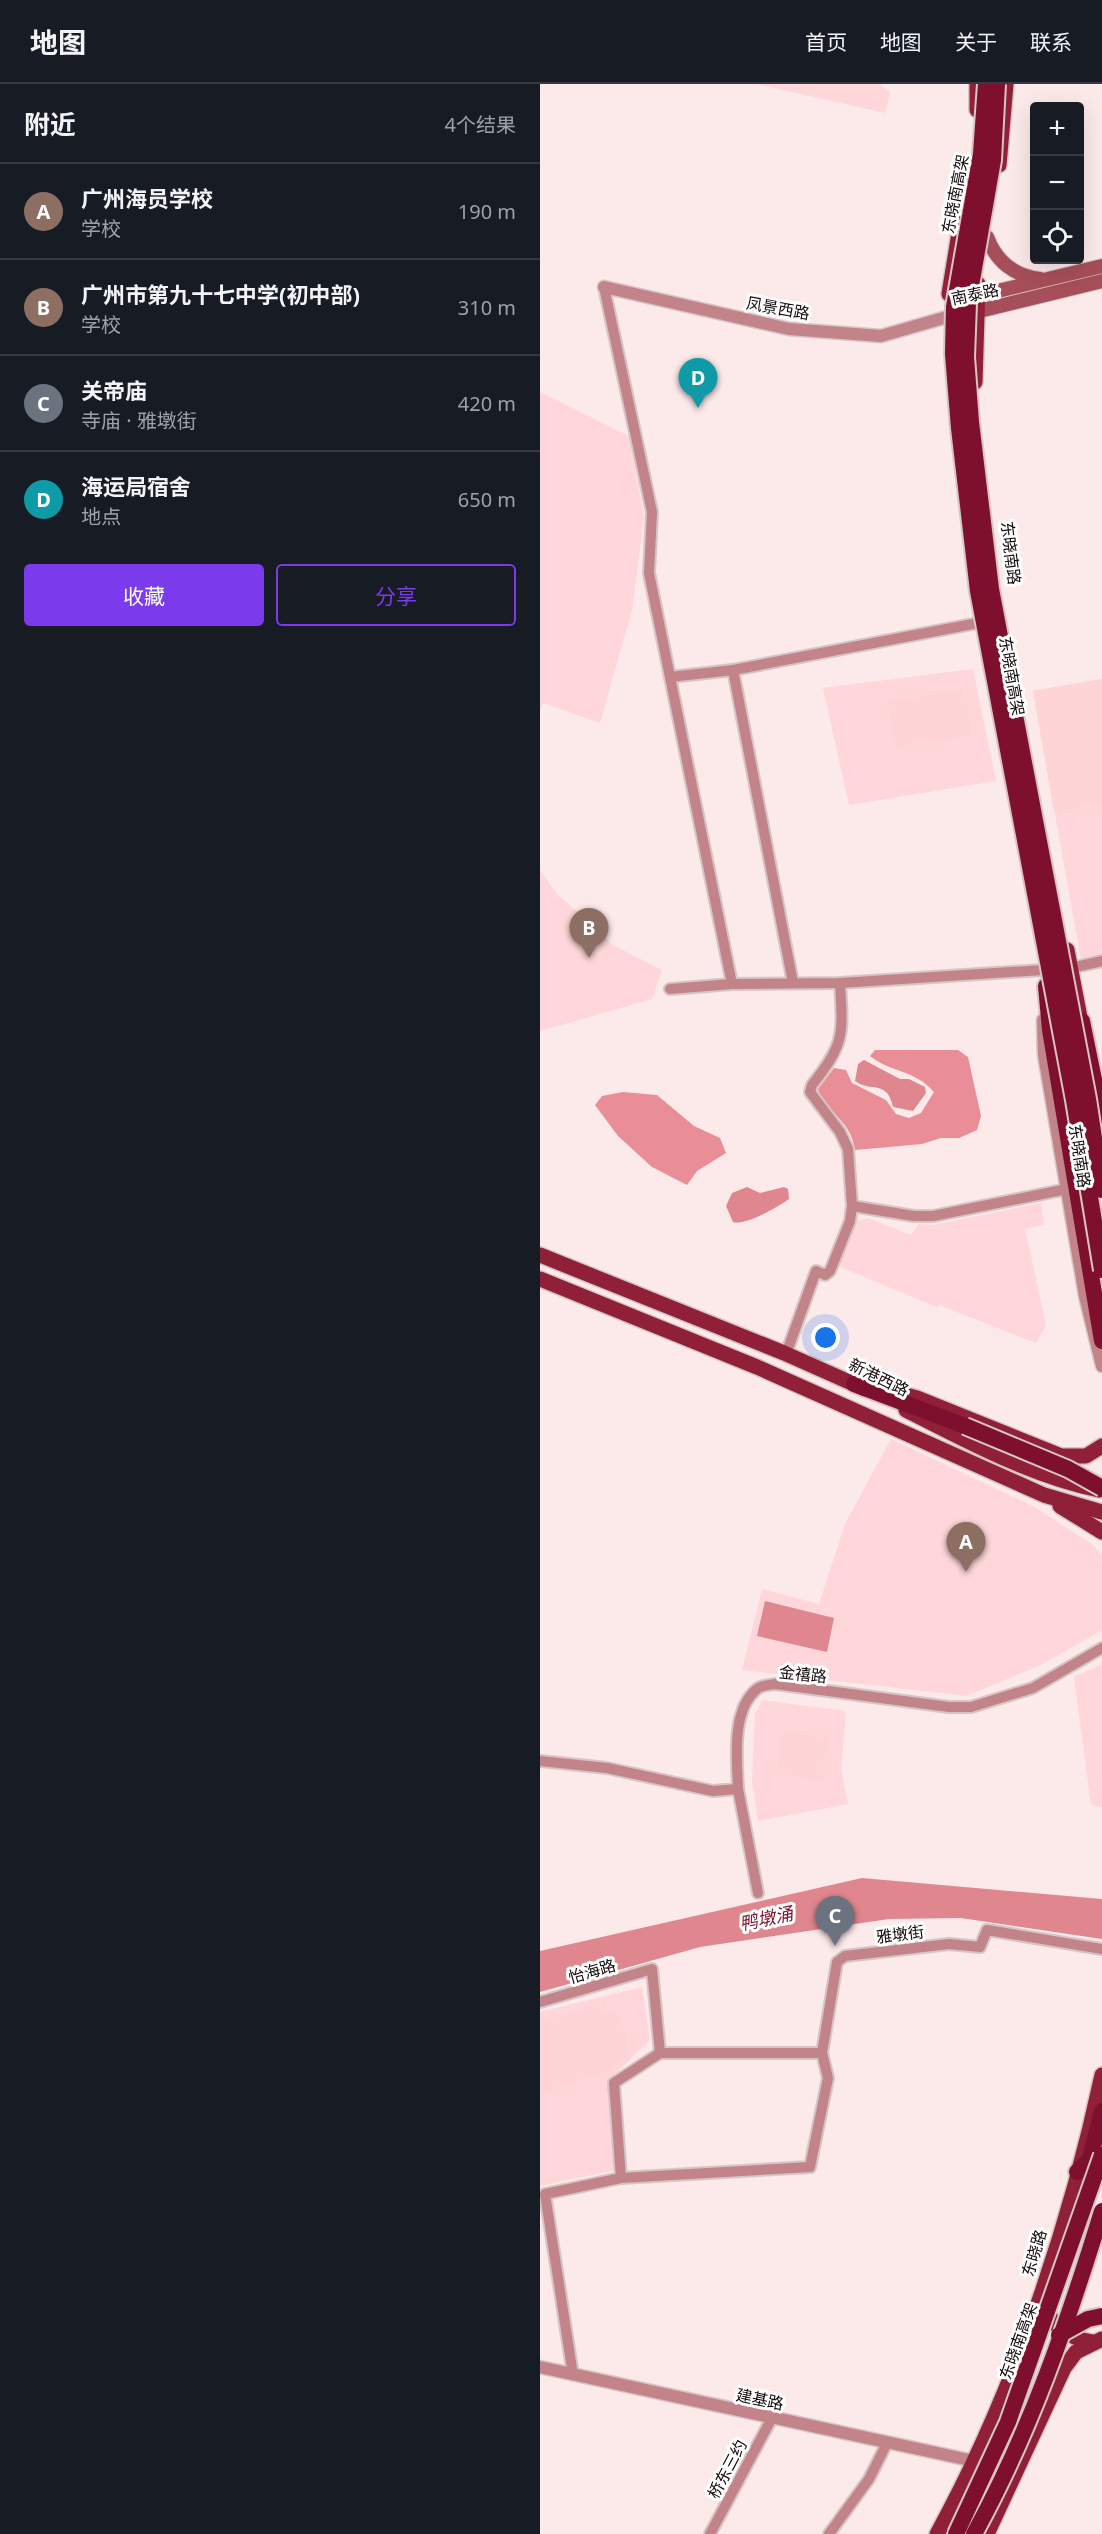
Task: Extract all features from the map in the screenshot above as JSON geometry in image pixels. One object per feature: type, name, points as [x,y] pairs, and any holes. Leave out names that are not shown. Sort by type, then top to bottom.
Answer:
[{"type":"highway","name":"东晓南高架","points":[[986,84],[981,154],[954,307],[953,354],[958,419],[978,591],[1074,1100],[1102,1270]]},
{"type":"highway","name":"东晓南高架","points":[[997,84],[993,160],[968,303],[966,357],[971,422],[991,589],[1088,1099],[1102,1190]]},
{"type":"highway","points":[[1044,978],[1102,1341]]},
{"type":"highway","points":[[1082,1021],[1102,1119]]},
{"type":"highway","points":[[854,1384],[965,1426],[1074,1472],[1098,1489]]},
{"type":"highway","points":[[1077,2172],[1090,2158],[1102,2111]]},
{"type":"highway","name":"东晓南高架","points":[[956,2534],[1008,2422],[1102,2155]]},
{"type":"highway","points":[[974,2534],[1018,2446],[1041,2390],[1102,2211]]},
{"type":"highway","points":[[1008,2422],[1048,2345],[1078,2324],[1102,2316]]},
{"type":"main road","name":"东晓南路","points":[[977,84],[974,147],[955,248],[947,317],[946,357],[950,414],[978,623],[1044,978],[1062,1050],[1102,1294]]},
{"type":"main road","name":"东晓南路","points":[[1006,84],[1001,154],[977,296],[975,377],[998,589],[1022,734],[1053,893],[1082,1021],[1090,1095],[1102,1166]]},
{"type":"main road","points":[[987,237],[991,249],[1005,265],[1028,277],[1045,279]]},
{"type":"main road","name":"南泰路","points":[[947,317],[977,296],[1102,266]]},
{"type":"main road","name":"南泰路","points":[[947,317],[976,313],[1102,281]]},
{"type":"main road","name":"新港西路","points":[[540,1255],[786,1354],[854,1384],[989,1451],[1098,1489]]},
{"type":"main road","points":[[540,1279],[765,1371],[1037,1492],[1085,1508],[1102,1511]]},
{"type":"main road","points":[[854,1384],[917,1398],[1061,1456],[1086,1456],[1102,1446]]},
{"type":"main road","points":[[1085,1508],[1098,1489]]},
{"type":"main road","points":[[1037,1492],[1102,1532]]},
{"type":"main road","name":"东晓路","points":[[937,2534],[974,2461],[1042,2290],[1072,2197],[1102,2075]]},
{"type":"main road","points":[[1072,2197],[1087,2191],[1102,2191]]},
{"type":"main road","points":[[1042,2290],[1049,2320],[1071,2336],[1097,2341]]},
{"type":"main road","points":[[987,2534],[1064,2368],[1076,2352],[1097,2341]]},
{"type":"street","name":"凤景西路","points":[[604,287],[789,329],[881,336],[947,317]]},
{"type":"street","points":[[604,287],[652,512],[649,573],[732,984]]},
{"type":"street","points":[[670,677],[733,670],[978,623]]},
{"type":"street","points":[[733,670],[793,983]]},
{"type":"street","points":[[1071,968],[1102,961]]},
{"type":"street","points":[[670,989],[732,984],[1044,978]]},
{"type":"street","name":"东晓南路","points":[[1044,978],[1042,1025],[1044,1056],[1085,1296],[1102,1366]]},
{"type":"street","points":[[786,1354],[816,1271],[825,1275],[830,1271],[850,1221],[852,1206],[848,1149],[840,1132],[810,1092],[812,1085],[840,1044],[842,1031],[840,983]]},
{"type":"street","name":"东晓南路","points":[[1082,1021],[1102,1080]]},
{"type":"street","points":[[852,1206],[914,1216],[933,1216],[1067,1189]]},
{"type":"street","name":"金禧路","points":[[758,1893],[738,1789],[738,1748],[742,1715],[747,1700],[759,1687],[776,1684],[949,1707],[971,1707],[1034,1688],[1102,1648]]},
{"type":"street","points":[[540,1761],[607,1768],[713,1791],[738,1789]]},
{"type":"street","name":"雅墩街","points":[[822,2053],[837,1962],[845,1956],[950,1944],[980,1947],[987,1930],[1102,1948]]},
{"type":"street","name":"怡海路","points":[[540,2002],[652,1969],[660,2053]]},
{"type":"street","points":[[573,2375],[545,2194],[621,2178],[810,2167],[828,2078],[822,2053],[660,2053],[614,2083],[621,2178]]},
{"type":"street","name":"建基路","points":[[540,2367],[887,2444],[974,2461]]},
{"type":"street","name":"桥东三约","points":[[710,2534],[772,2418]]},
{"type":"street","points":[[974,2461],[996,2458],[1032,2440]]},
{"type":"street","points":[[829,2534],[869,2479],[887,2444]]},
{"type":"street","points":[[951,2509],[965,2493],[980,2491],[994,2500],[996,2517]]},
{"type":"shaded area","points":[[756,84],[880,84],[890,92],[885,113]]},
{"type":"shaded area","points":[[540,392],[629,436],[644,517],[632,610],[600,723],[543,703],[540,710]]},
{"type":"shaded area","points":[[973,669],[996,781],[849,805],[823,688]]},
{"type":"shaded area","points":[[1102,679],[1102,961],[1082,965],[1033,691]]},
{"type":"shaded area","points":[[1102,679],[1102,805],[1054,812],[1033,691]]},
{"type":"shaded area","points":[[965,689],[972,735],[895,747],[888,701]]},
{"type":"shaded area","points":[[540,870],[556,893],[613,945],[662,970],[652,999],[540,1031]]},
{"type":"shaded area","points":[[875,1050],[958,1050],[968,1057],[981,1116],[977,1130],[959,1138],[941,1138],[922,1144],[855,1150],[848,1130],[825,1104],[818,1089],[834,1068],[846,1070],[852,1083],[886,1100],[896,1114],[909,1118],[921,1113],[934,1092],[919,1079],[886,1066],[870,1056]]},
{"type":"shaded area","points":[[623,1092],[657,1095],[694,1126],[720,1138],[726,1153],[697,1171],[687,1185],[652,1167],[618,1136],[595,1105],[602,1096]]},
{"type":"shaded area","points":[[1041,1203],[1044,1225],[1025,1229],[1046,1325],[1036,1343],[939,1305],[939,1308],[838,1266],[855,1222],[868,1218],[911,1235],[919,1224],[933,1225]]},
{"type":"shaded area","points":[[891,1439],[1033,1506],[1092,1544],[1102,1555],[1102,1630],[1041,1665],[966,1696],[742,1670],[762,1589],[819,1604],[845,1524]]},
{"type":"shaded area","points":[[1102,1664],[1102,1807],[1091,1805],[1074,1677]]},
{"type":"shaded area","points":[[762,1700],[846,1711],[841,1770],[848,1804],[758,1821],[752,1779],[755,1714]]},
{"type":"shaded area","points":[[783,1731],[828,1738],[821,1780],[777,1774]]},
{"type":"shaded area","points":[[642,1987],[650,2040],[612,2077],[616,2170],[540,2186],[540,2012]]},
{"type":"shaded area","points":[[587,2008],[605,2009],[620,2021],[630,2045],[630,2051],[609,2071],[540,2093],[540,2022]]},
{"type":"water","points":[[864,1060],[900,1079],[909,1079],[925,1087],[926,1093],[913,1111],[893,1107],[890,1098],[883,1090],[855,1081],[858,1064]]},
{"type":"water","points":[[747,1187],[760,1193],[784,1187],[788,1189],[789,1199],[753,1219],[733,1222],[726,1206],[732,1193]]},
{"type":"water","points":[[765,1601],[834,1618],[827,1652],[757,1636]]},
{"type":"water","name":"鸭墩涌","points":[[862,1878],[1102,1899],[1102,1939],[961,1918],[889,1919],[700,1947],[540,1992],[540,1951]]},
{"type":"place","name":"海运局宿舍","points":[[698,408]]},
{"type":"place","name":"广州市第九十七中学(初中部)","points":[[589,958]]},
{"type":"place","name":"广州海员学校","points":[[966,1572]]},
{"type":"place","name":"关帝庙","points":[[835,1946]]}]
